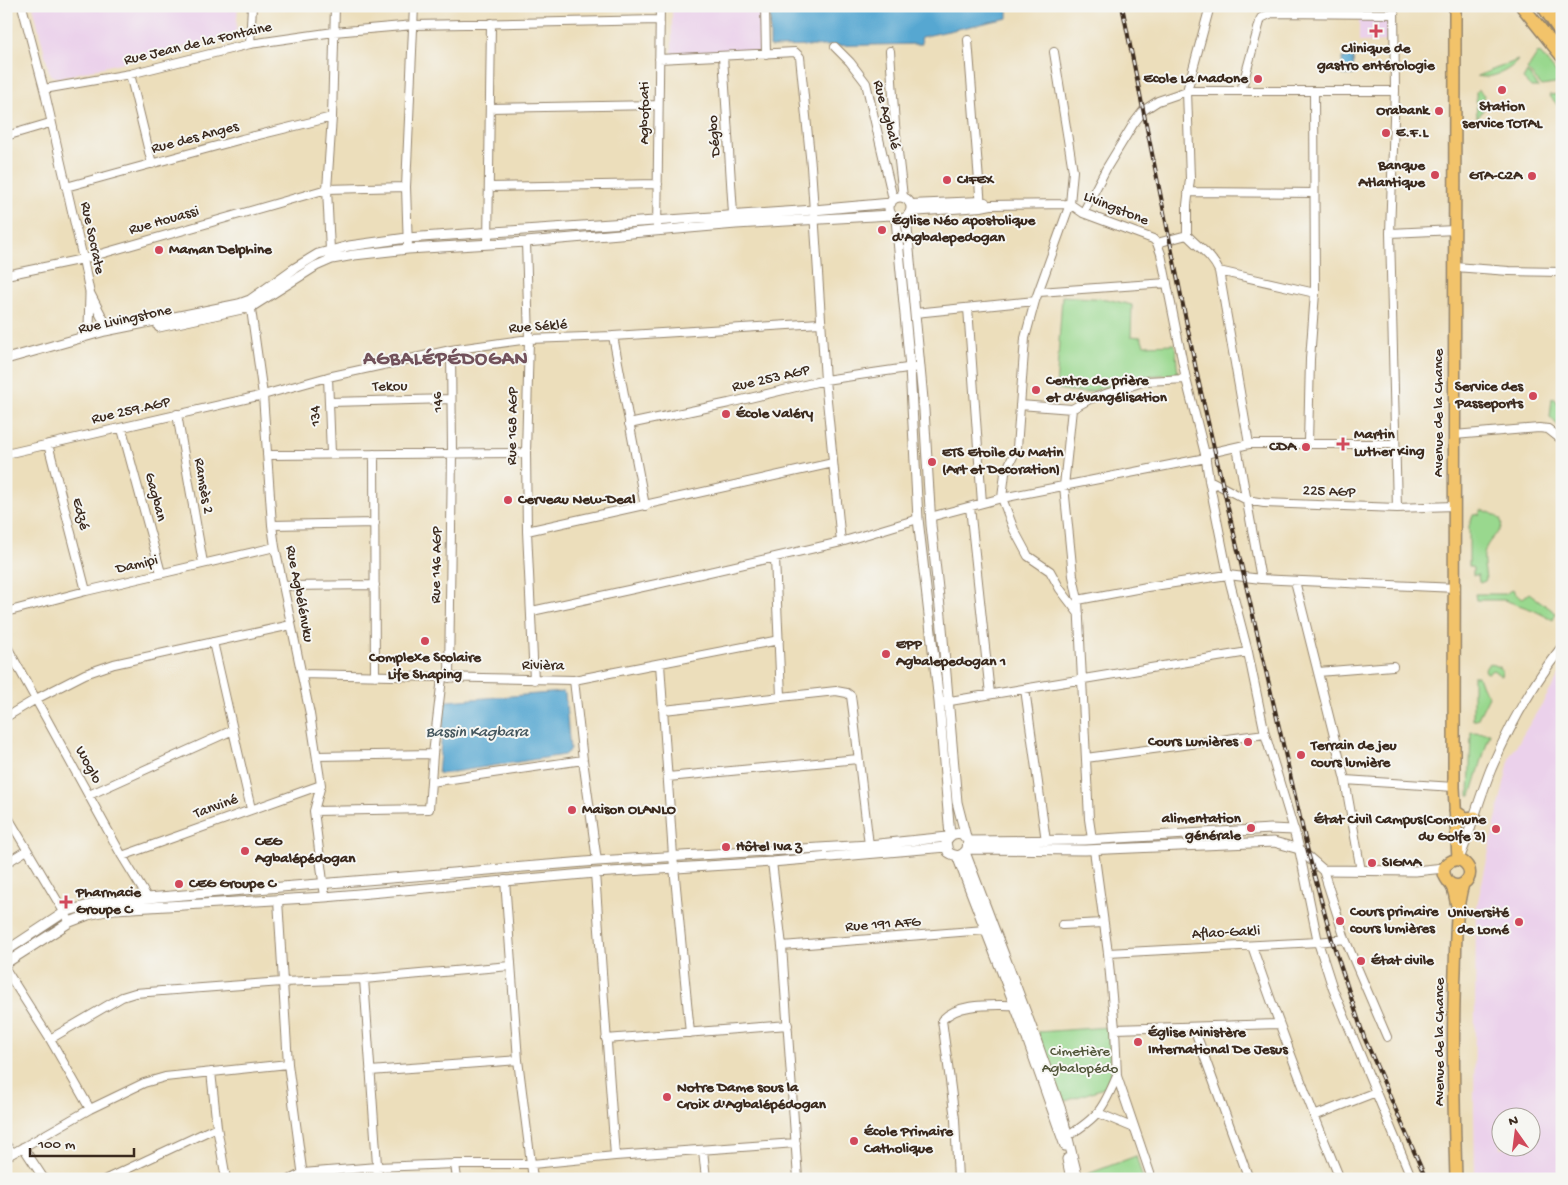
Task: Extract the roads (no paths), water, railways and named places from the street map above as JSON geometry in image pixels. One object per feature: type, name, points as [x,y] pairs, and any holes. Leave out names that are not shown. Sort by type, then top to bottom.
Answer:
[{"type":"highway","points":[[1522,6],[1562,56]]},
{"type":"highway","points":[[1543,6],[1562,34]]},
{"type":"main road","name":"Avenue de la Chance","points":[[1455,6],[1454,506],[1456,588],[1453,888],[1457,906]]},
{"type":"main road","points":[[1455,815],[1465,818],[1475,817]]},
{"type":"main road","name":"Avenue de la Chance","points":[[1453,867],[1469,868],[1470,874],[1468,880],[1463,884],[1457,906],[1453,1048],[1456,1179]]},
{"type":"main road","points":[[1453,867],[1454,885],[1463,884]]},
{"type":"street","name":"Rue Socrate","points":[[22,6],[44,89],[50,123],[90,294]]},
{"type":"street","points":[[250,44],[252,6]]},
{"type":"street","points":[[331,255],[327,189],[332,117],[335,6]]},
{"type":"street","points":[[408,249],[406,187],[414,6]]},
{"type":"street","name":"Agbofoati","points":[[657,231],[660,6]]},
{"type":"street","points":[[765,6],[766,54]]},
{"type":"street","points":[[1187,236],[1190,179],[1187,90],[1210,6]]},
{"type":"street","points":[[1242,91],[1261,18],[1264,15],[1272,13],[1394,10],[1395,91],[1390,232],[1396,508]]},
{"type":"street","name":"Rue Jean de la Fontaine","points":[[44,89],[130,74],[250,44],[334,32],[414,25],[659,20]]},
{"type":"street","points":[[488,244],[491,23]]},
{"type":"street","points":[[968,40],[981,204]]},
{"type":"street","name":"Rue Agbalé","points":[[835,47],[850,62],[866,83],[895,200]]},
{"type":"street","name":"Rue Agbalé","points":[[890,51],[895,125],[895,200]]},
{"type":"street","points":[[659,59],[795,52],[800,57],[814,214],[825,380],[842,542]]},
{"type":"street","points":[[1054,52],[1073,171],[1070,204],[1035,301],[1025,338],[1017,448],[1005,473],[1002,498],[1014,530],[1028,556],[1050,571],[1060,589],[1079,614]]},
{"type":"street","name":"Dégbo","points":[[724,56],[733,214]]},
{"type":"street","points":[[130,74],[152,164]]},
{"type":"street","points":[[1083,213],[1106,169],[1134,123],[1144,110],[1158,101],[1187,90],[1395,91]]},
{"type":"street","points":[[1308,443],[1310,358],[1315,293],[1314,91]]},
{"type":"street","points":[[490,108],[658,105]]},
{"type":"street","name":"Rue des Anges","points":[[66,187],[242,139],[332,117]]},
{"type":"street","points":[[6,136],[50,123]]},
{"type":"street","points":[[489,187],[658,184]]},
{"type":"street","name":"Rue Houassi","points":[[6,275],[83,259],[327,189],[406,187]]},
{"type":"street","points":[[1188,192],[1314,193]]},
{"type":"street","points":[[895,200],[889,211],[894,217],[910,368],[918,520],[948,802],[949,837],[946,842],[948,852],[965,847],[1046,841],[1271,829],[1294,830],[1318,942],[1333,989],[1412,1179]]},
{"type":"street","points":[[331,255],[657,231],[814,214],[895,200],[909,201],[930,517],[957,802],[965,847],[985,930],[1019,1005],[1061,1110],[1078,1179]]},
{"type":"street","name":"Livingstone","points":[[909,211],[981,204],[1070,204],[1083,213],[1146,236],[1157,243],[1161,254],[1186,379],[1205,456],[1208,480],[1228,575],[1248,652],[1265,734],[1294,830]]},
{"type":"street","points":[[251,304],[316,266],[331,255],[361,244],[407,238],[733,214],[814,214],[894,217],[909,211]]},
{"type":"street","points":[[1390,232],[1455,230]]},
{"type":"street","points":[[1157,243],[1187,236]]},
{"type":"street","points":[[1187,236],[1210,256],[1220,271],[1249,444]]},
{"type":"street","name":"Rue 168 AGP","points":[[526,242],[529,339],[526,452],[527,531],[534,680]]},
{"type":"street","points":[[1455,267],[1562,272]]},
{"type":"street","points":[[1220,271],[1315,293]]},
{"type":"street","points":[[1039,292],[1167,283]]},
{"type":"street","points":[[90,294],[108,332]]},
{"type":"street","points":[[86,336],[89,327],[90,294]]},
{"type":"street","points":[[915,313],[1035,301]]},
{"type":"street","name":"Rue Livingstone","points":[[6,359],[86,336],[251,304]]},
{"type":"street","name":"Rue Agbélénuku","points":[[251,304],[263,395],[275,547],[302,674],[321,785],[314,811],[325,897]]},
{"type":"street","points":[[968,308],[982,503]]},
{"type":"street","name":"Rue Séklé","points":[[263,395],[328,377],[451,350],[529,339],[613,336],[820,322]]},
{"type":"street","name":"Rue Livingstone","points":[[6,365],[108,332]]},
{"type":"street","points":[[613,336],[645,506]]},
{"type":"street","name":"146","points":[[451,350],[452,453]]},
{"type":"street","name":"Rue 253 AGP","points":[[629,424],[721,405],[825,380],[920,366]]},
{"type":"street","name":"134","points":[[328,377],[331,454]]},
{"type":"street","points":[[1020,405],[1072,409],[1090,399],[1146,382],[1186,379]]},
{"type":"street","name":"Rue 259.AGP","points":[[6,454],[263,395]]},
{"type":"street","name":"Tekou","points":[[330,402],[451,399]]},
{"type":"street","points":[[1072,409],[1064,486],[1073,576],[1078,600],[1089,819],[1092,840]]},
{"type":"street","name":"Ramsès 2","points":[[177,414],[202,563]]},
{"type":"street","name":"Gagban","points":[[122,428],[161,573]]},
{"type":"street","points":[[1454,435],[1539,428],[1548,429],[1562,440]]},
{"type":"street","name":"Edzé","points":[[48,444],[86,591]]},
{"type":"street","points":[[532,610],[775,558],[842,542],[1002,498],[1205,456],[1249,444],[1394,444]]},
{"type":"street","points":[[1237,447],[1261,579]]},
{"type":"street","points":[[267,455],[526,452]]},
{"type":"street","name":"Rue 146 AGP","points":[[314,811],[429,809],[433,754],[446,678],[452,453]]},
{"type":"street","points":[[374,454],[375,676]]},
{"type":"street","points":[[527,531],[833,463]]},
{"type":"street","name":"225 AGP","points":[[1208,480],[1247,500],[1264,503],[1396,508],[1454,506]]},
{"type":"street","points":[[970,506],[990,694]]},
{"type":"street","points":[[272,525],[375,523]]},
{"type":"street","name":"Damipi","points":[[6,612],[86,591],[275,547]]},
{"type":"street","points":[[775,558],[781,696]]},
{"type":"street","points":[[1078,600],[1146,587],[1228,575],[1295,581],[1456,588]]},
{"type":"street","points":[[1295,581],[1345,780],[1361,871]]},
{"type":"street","points":[[284,586],[375,585]]},
{"type":"street","points":[[6,717],[85,674],[114,664],[291,626]]},
{"type":"street","name":"Rivièra","points":[[302,674],[574,680],[779,640]]},
{"type":"street","points":[[213,642],[251,808]]},
{"type":"street","name":"Woglo","points":[[6,645],[146,897]]},
{"type":"street","points":[[1323,870],[1416,871],[1453,867],[1470,831],[1491,770],[1506,738],[1537,683],[1562,647]]},
{"type":"street","points":[[938,702],[1248,652]]},
{"type":"street","points":[[660,664],[673,856],[690,1033]]},
{"type":"street","points":[[1318,672],[1393,666]]},
{"type":"street","points":[[574,680],[597,861]]},
{"type":"street","points":[[1025,689],[1046,841]]},
{"type":"street","points":[[664,710],[781,696],[842,691],[851,696],[869,845]]},
{"type":"street","points":[[89,795],[233,730]]},
{"type":"street","points":[[1086,758],[1265,734]]},
{"type":"street","points":[[317,756],[433,754]]},
{"type":"street","points":[[668,777],[858,759]]},
{"type":"street","points":[[431,782],[583,760]]},
{"type":"street","points":[[1345,780],[1454,787]]},
{"type":"street","name":"Tanviné","points":[[122,856],[251,808],[321,785]]},
{"type":"street","points":[[6,814],[70,922]]},
{"type":"street","points":[[6,951],[65,912],[99,902],[597,861],[869,845],[949,837],[958,833],[965,847],[1019,1005],[1065,1148],[1071,1179]]},
{"type":"street","points":[[965,847],[1044,851],[1274,842],[1299,849],[1323,870],[1345,939],[1387,1037]]},
{"type":"street","points":[[6,963],[70,922],[88,915],[115,909],[325,897],[505,880],[772,862],[946,847]]},
{"type":"street","points":[[6,863],[27,850]]},
{"type":"street","points":[[1094,850],[1108,953],[1117,1076],[1152,1179]]},
{"type":"street","points":[[772,862],[782,946],[798,1179]]},
{"type":"street","points":[[595,873],[615,1156]]},
{"type":"street","points":[[505,880],[518,1060],[533,1179]]},
{"type":"street","points":[[278,900],[288,1064],[303,1176]]},
{"type":"street","points":[[1062,926],[1104,923]]},
{"type":"street","name":"Rue 191 AFG","points":[[782,946],[985,930]]},
{"type":"street","name":"Aflao-Gakli","points":[[1108,953],[1252,946],[1345,939]]},
{"type":"street","points":[[1252,946],[1314,1116],[1340,1177],[1331,1179]]},
{"type":"street","points":[[50,1039],[126,995],[282,982],[364,979],[510,966]]},
{"type":"street","points":[[6,970],[50,1039],[90,1109]]},
{"type":"street","points":[[364,979],[378,1179]]},
{"type":"street","points":[[958,1179],[955,1119],[942,1020],[949,1013],[958,1009],[1019,1005]]},
{"type":"street","points":[[1115,1029],[1279,1024]]},
{"type":"street","points":[[606,1039],[788,1025]]},
{"type":"street","points":[[1194,1028],[1249,1179]]},
{"type":"street","points":[[370,1071],[518,1060]]},
{"type":"street","points":[[6,1145],[10,1155],[90,1109],[150,1080],[288,1064]]},
{"type":"street","points":[[211,1072],[216,1126],[226,1179]]},
{"type":"street","points":[[1068,1136],[1098,1113],[1117,1076]]},
{"type":"street","points":[[1314,1116],[1376,1092]]},
{"type":"street","points":[[1098,1113],[1134,1128]]},
{"type":"street","points":[[106,1179],[216,1126]]},
{"type":"street","points":[[291,1179],[377,1167],[532,1164],[796,1143]]},
{"type":"street","points":[[23,1147],[44,1179]]},
{"type":"street","points":[[703,1150],[706,1179]]},
{"type":"street","points":[[455,1164],[457,1179]]},
{"type":"water","points":[[770,6],[1008,6],[1008,18],[921,37],[922,44],[770,47]]},
{"type":"water","points":[[1353,57],[1354,75],[1343,75],[1342,58]]},
{"type":"water","name":"Bassin Kagbara","points":[[563,692],[565,694],[570,750],[564,755],[438,773],[445,704],[447,701]]},
{"type":"railway","points":[[1122,6],[1198,379],[1309,856],[1332,940],[1364,1037],[1426,1179]]},
{"type":"place","name":"Clinique de gastro entérologie","points":[[1376,31]]},
{"type":"place","name":"Ecole La Madone","points":[[1258,79]]},
{"type":"place","name":"Station service TOTAL","points":[[1502,90]]},
{"type":"place","name":"Orabank","points":[[1439,111]]},
{"type":"place","name":"E.F.L","points":[[1386,133]]},
{"type":"place","name":"Banque Atlantique","points":[[1435,175]]},
{"type":"place","name":"GTA-C2A","points":[[1532,176]]},
{"type":"place","name":"CIFEX","points":[[947,180]]},
{"type":"place","name":"Église Néo apostolique d'Agbalepedogan","points":[[882,230]]},
{"type":"place","name":"Maman Delphine","points":[[159,250]]},
{"type":"place","name":"Centre de prière et d'évangélisation","points":[[1036,390]]},
{"type":"place","name":"Service des Passeports","points":[[1533,396]]},
{"type":"place","name":"École Valéry","points":[[726,414]]},
{"type":"place","name":"Martin Luther King","points":[[1343,444]]},
{"type":"place","name":"CDA","points":[[1306,447]]},
{"type":"place","name":"ETS Etoile du Matin (Art et Decoration)","points":[[932,462]]},
{"type":"place","name":"Cerveau New-Deal","points":[[508,500]]},
{"type":"place","name":"Complexe Scolaire Life Shaping","points":[[425,641]]},
{"type":"place","name":"EPP Agbalepedogan 1","points":[[886,654]]},
{"type":"place","name":"Cours Lumières","points":[[1248,742]]},
{"type":"place","name":"Terrain de jeu cours lumière","points":[[1301,755]]},
{"type":"place","name":"Maison OLANLO","points":[[572,810]]},
{"type":"place","name":"alimentation générale","points":[[1251,828]]},
{"type":"place","name":"État Civil Campus(Commune du Golfe 3)","points":[[1496,829]]},
{"type":"place","name":"Hôtel Iva z","points":[[726,847]]},
{"type":"place","name":"CEG Agbalépédogan","points":[[245,851]]},
{"type":"place","name":"SIGMA","points":[[1372,863]]},
{"type":"place","name":"CEG Groupe C","points":[[179,884]]},
{"type":"place","name":"Pharmacie Groupe C","points":[[66,902]]},
{"type":"place","name":"Cours primaire cours lumières","points":[[1340,921]]},
{"type":"place","name":"Université de Lomé","points":[[1519,922]]},
{"type":"place","name":"État civile","points":[[1361,961]]},
{"type":"place","name":"Église Ministère International De Jesus","points":[[1138,1042]]},
{"type":"place","name":"Notre Dame sous la Croix d'Agbalépédogan","points":[[667,1097]]},
{"type":"place","name":"École Primaire Catholique","points":[[854,1141]]},
{"type":"district","name":"AGBALÉPÉDOGAN","points":[[446,360]]},
{"type":"park label","name":"Cimetière Agbalopédo","points":[[1080,1060]]}]
